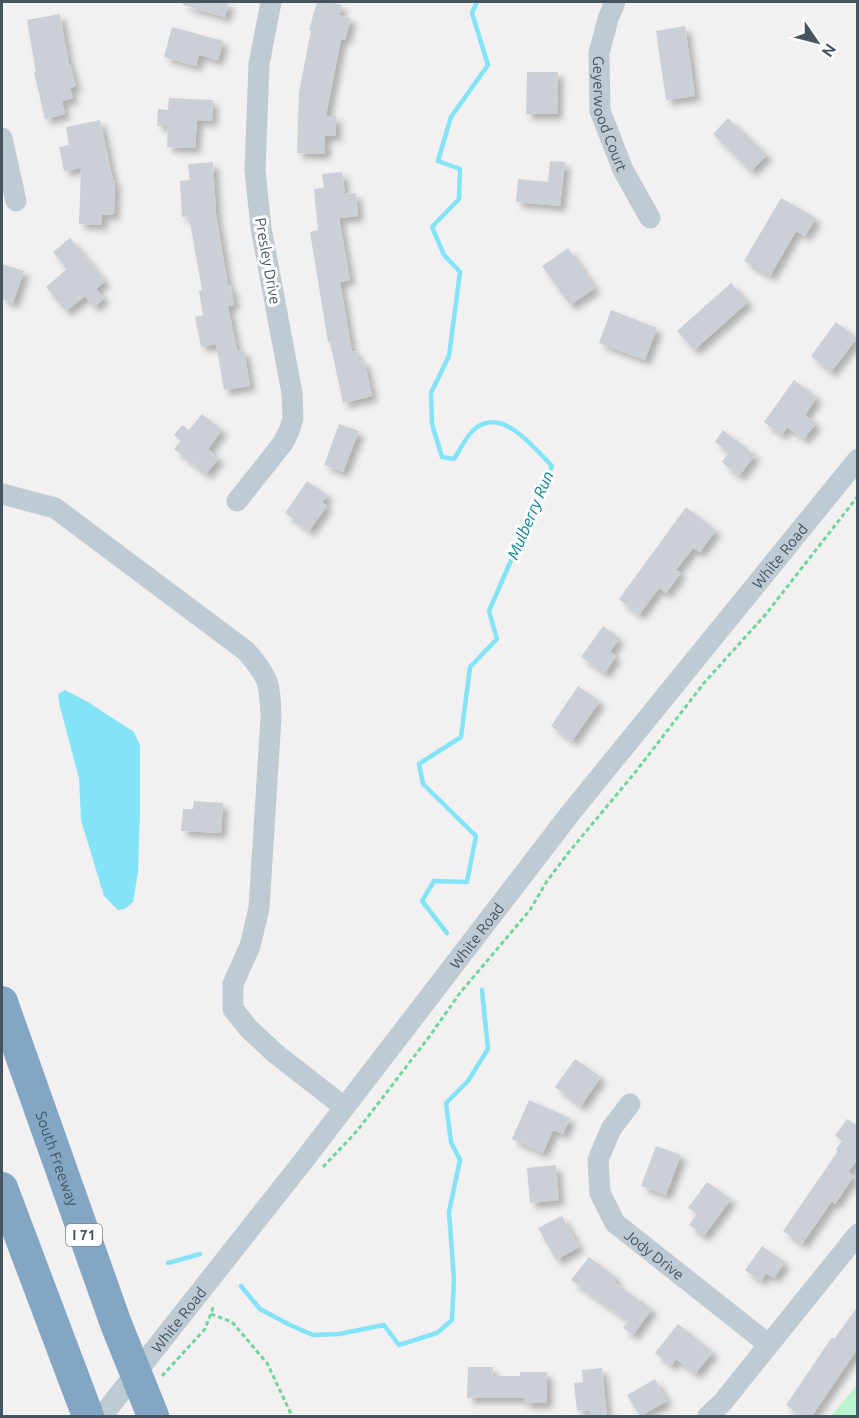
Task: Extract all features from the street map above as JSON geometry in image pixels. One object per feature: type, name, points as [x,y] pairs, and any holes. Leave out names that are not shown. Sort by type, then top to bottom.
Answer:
[{"type":"highway","name":"South Freeway","points":[[2,1002],[116,1324],[153,1416]]},
{"type":"highway","points":[[2,1188],[88,1416]]},
{"type":"street","name":"Presley Drive","points":[[237,501],[283,443],[293,419],[292,393],[261,228],[255,170],[259,64],[270,2]]},
{"type":"street","name":"Geyerwood Court","points":[[615,2],[599,53],[600,111],[624,170],[650,218]]},
{"type":"street","points":[[2,138],[16,201]]},
{"type":"street","name":"White Road","points":[[102,1416],[576,806],[858,459]]},
{"type":"street","points":[[2,494],[55,508],[246,651],[265,672],[270,688],[271,718],[259,908],[250,946],[233,984],[233,1009],[249,1029],[276,1054],[344,1107]]},
{"type":"street","name":"Jody Drive","points":[[630,1104],[611,1129],[598,1160],[600,1193],[615,1223],[768,1344]]},
{"type":"street","points":[[708,1416],[858,1234]]},
{"type":"path","points":[[321,1169],[357,1131],[460,993],[530,910],[570,852],[704,683],[766,614],[858,496]]},
{"type":"path","points":[[159,1380],[205,1329],[217,1297]]},
{"type":"path","points":[[211,1314],[232,1322],[267,1363],[292,1416]]},
{"type":"green space","points":[[857,1385],[857,1416],[831,1416]]},
{"type":"water","points":[[65,690],[134,732],[140,745],[138,873],[133,902],[125,909],[118,910],[104,896],[81,820],[79,778],[58,694]]},
{"type":"building","points":[[184,2],[229,2],[225,17],[183,5]]},
{"type":"building","points":[[317,2],[342,5],[339,15],[351,18],[345,40],[341,39],[326,116],[336,116],[336,136],[325,136],[325,154],[297,153],[299,92],[311,31],[309,30]]},
{"type":"building","points":[[60,14],[69,64],[76,86],[70,88],[73,98],[62,101],[65,114],[45,119],[34,72],[36,72],[27,20]]},
{"type":"building","points":[[685,26],[695,96],[666,100],[656,31]]},
{"type":"building","points":[[172,27],[223,41],[218,60],[199,55],[196,66],[164,57]]},
{"type":"building","points":[[527,72],[558,72],[557,114],[526,114]]},
{"type":"building","points":[[169,98],[213,100],[212,121],[197,120],[195,148],[167,147],[168,126],[157,126],[158,109],[168,110]]},
{"type":"building","points":[[728,118],[767,155],[751,171],[713,134]]},
{"type":"building","points":[[100,120],[113,180],[115,180],[114,215],[102,214],[102,225],[79,224],[81,168],[64,171],[59,147],[69,145],[66,127]]},
{"type":"building","points":[[550,161],[565,162],[560,206],[516,202],[518,179],[548,182]]},
{"type":"building","points":[[213,162],[216,214],[228,285],[231,285],[234,305],[228,306],[237,351],[244,350],[250,386],[224,390],[216,344],[201,347],[195,317],[203,315],[199,291],[202,290],[189,216],[182,217],[180,181],[190,180],[188,164]]},
{"type":"building","points":[[342,172],[345,194],[356,193],[358,216],[339,218],[350,280],[340,282],[352,352],[356,351],[359,361],[364,360],[372,396],[343,403],[330,342],[328,342],[310,232],[318,230],[314,189],[324,188],[322,174]]},
{"type":"building","points":[[781,198],[816,218],[805,236],[796,231],[770,276],[744,261]]},
{"type":"building","points":[[70,238],[105,281],[96,289],[104,298],[94,307],[85,296],[66,311],[46,287],[67,269],[53,252]]},
{"type":"building","points":[[568,248],[595,288],[570,305],[542,266]]},
{"type":"building","points":[[2,264],[24,271],[13,303],[2,299]]},
{"type":"building","points":[[731,283],[748,302],[694,350],[677,331]]},
{"type":"building","points":[[611,310],[657,328],[645,360],[599,343]]},
{"type":"building","points":[[836,322],[857,338],[831,372],[811,356]]},
{"type":"building","points":[[794,380],[817,397],[805,415],[816,423],[804,439],[787,427],[782,435],[764,422]]},
{"type":"building","points":[[202,414],[222,430],[208,449],[219,458],[206,474],[174,449],[181,441],[174,435],[182,425],[189,430]]},
{"type":"building","points":[[339,424],[359,431],[343,472],[324,465]]},
{"type":"building","points":[[723,430],[755,455],[739,476],[722,462],[729,452],[715,442]]},
{"type":"building","points":[[307,481],[328,495],[322,502],[327,506],[309,531],[285,513]]},
{"type":"building","points":[[686,507],[716,530],[700,552],[693,548],[676,570],[681,573],[666,593],[659,588],[639,615],[619,599]]},
{"type":"building","points":[[603,626],[619,638],[610,652],[616,656],[605,673],[581,657]]},
{"type":"building","points":[[578,686],[600,701],[572,741],[551,726]]},
{"type":"building","points":[[194,801],[223,803],[221,833],[181,831],[183,809],[193,809]]},
{"type":"building","points":[[575,1059],[601,1077],[581,1106],[555,1087]]},
{"type":"building","points":[[529,1100],[570,1118],[563,1134],[553,1130],[543,1153],[512,1139]]},
{"type":"building","points":[[847,1119],[858,1126],[858,1159],[848,1172],[854,1176],[835,1204],[832,1201],[802,1244],[783,1231],[838,1151],[836,1149],[842,1141],[835,1135]]},
{"type":"building","points":[[656,1146],[681,1155],[666,1195],[641,1186]]},
{"type":"building","points":[[556,1165],[559,1200],[530,1203],[527,1168]]},
{"type":"building","points":[[707,1182],[731,1199],[704,1236],[689,1225],[697,1214],[688,1208]]},
{"type":"building","points":[[562,1216],[579,1247],[556,1260],[538,1228]]},
{"type":"building","points":[[762,1246],[785,1262],[774,1278],[766,1273],[761,1281],[745,1270]]},
{"type":"building","points":[[589,1257],[617,1278],[614,1282],[652,1309],[633,1335],[623,1328],[628,1321],[571,1280]]},
{"type":"building","points":[[858,1306],[858,1348],[812,1416],[802,1416],[786,1405],[832,1337],[834,1339]]},
{"type":"building","points":[[678,1324],[713,1352],[695,1374],[676,1359],[671,1366],[655,1353]]},
{"type":"building","points":[[468,1367],[493,1367],[492,1376],[520,1376],[520,1372],[547,1372],[547,1403],[524,1403],[524,1398],[467,1398]]},
{"type":"building","points":[[602,1368],[607,1416],[589,1416],[589,1410],[577,1411],[574,1383],[583,1382],[582,1370]]},
{"type":"building","points":[[655,1379],[667,1401],[640,1416],[627,1395]]},
{"type":"waterway","name":"Mulberry Run","points":[[447,933],[422,901],[434,881],[467,882],[476,836],[423,784],[419,764],[461,737],[470,667],[497,639],[489,611],[552,466],[517,432],[497,423],[486,423],[476,428],[454,459],[442,457],[432,424],[431,393],[449,356],[460,272],[444,255],[432,227],[459,199],[460,169],[438,161],[451,117],[488,65],[472,13],[477,2]]},
{"type":"waterway","name":"Mulberry Run","points":[[241,1286],[260,1309],[313,1335],[339,1334],[384,1325],[399,1345],[437,1333],[452,1320],[454,1279],[449,1212],[460,1160],[451,1142],[446,1103],[468,1081],[488,1049],[482,990]]},
{"type":"waterway","name":"Mulberry Run","points":[[168,1263],[200,1254]]}]
